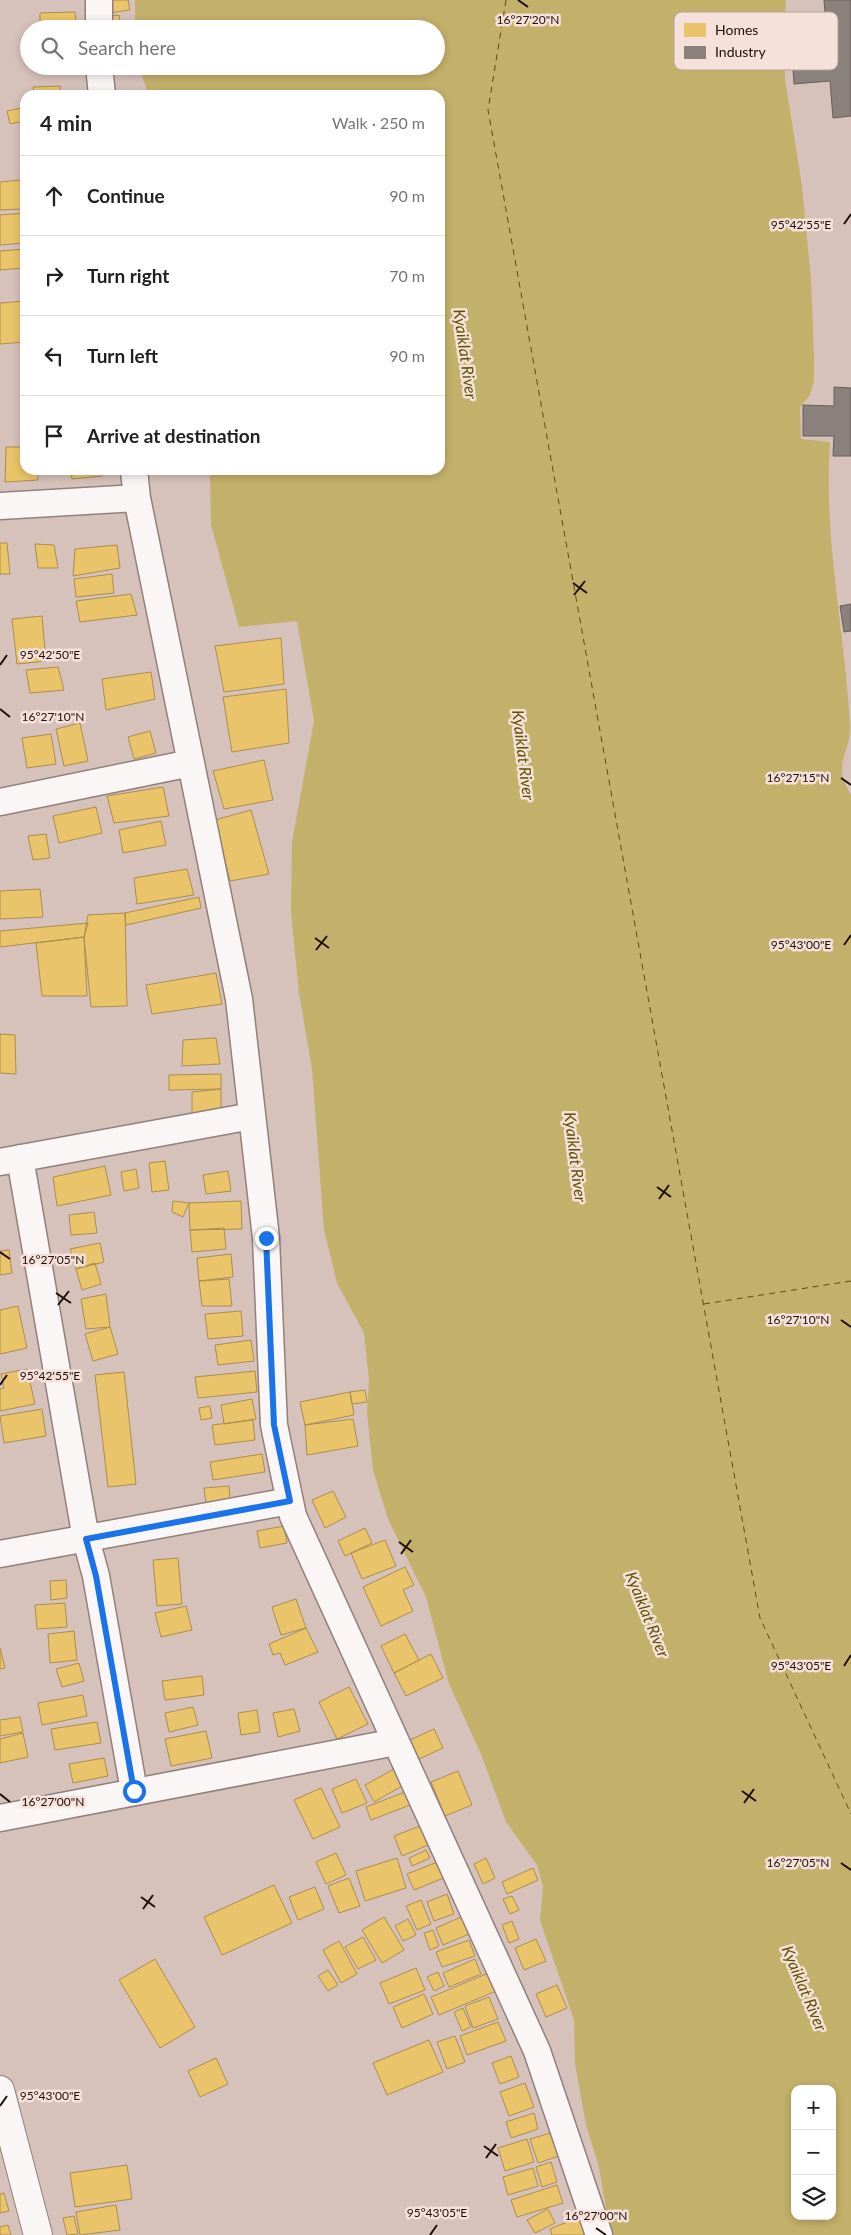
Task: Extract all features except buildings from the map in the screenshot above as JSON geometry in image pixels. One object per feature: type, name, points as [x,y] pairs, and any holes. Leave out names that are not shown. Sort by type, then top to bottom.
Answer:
[{"type":"main road","points":[[0,2090],[38,2235]]},
{"type":"street","points":[[99,0],[99,20]]},
{"type":"street","points":[[100,75],[101,90]]},
{"type":"street","points":[[134,475],[136,498],[239,999],[266,1238],[274,1425],[293,1516],[537,2051],[599,2235]]},
{"type":"street","points":[[0,506],[136,498]]},
{"type":"street","points":[[0,802],[191,763]]},
{"type":"street","points":[[134,1791],[96,1576],[86,1539],[10,1160],[252,1116]]},
{"type":"street","points":[[0,1554],[290,1501]]},
{"type":"street","points":[[0,1818],[396,1742]]},
{"type":"water","name":"Kyaiklat River","points":[[135,0],[786,0],[785,12],[674,12],[674,70],[785,70],[802,186],[811,279],[814,380],[810,395],[800,407],[801,439],[830,442],[829,514],[850,726],[850,736],[842,766],[845,784],[851,795],[851,2235],[614,2235],[606,2209],[599,2167],[586,2125],[575,2064],[574,2020],[540,1920],[543,1887],[537,1865],[506,1822],[481,1754],[449,1684],[426,1597],[388,1519],[373,1470],[367,1413],[369,1380],[364,1333],[337,1283],[324,1230],[312,1069],[299,993],[291,912],[292,842],[314,721],[297,621],[239,627],[211,525],[210,475],[445,475],[445,90],[147,90],[141,75],[445,75],[445,20],[135,20]]},
{"type":"ferry route","points":[[506,0],[488,110],[760,1618],[851,1814]]},
{"type":"ferry route","points":[[704,1304],[851,1281]]},
{"type":"route","points":[[134,1791],[96,1576],[86,1539],[290,1501],[274,1425],[266,1238]]}]
